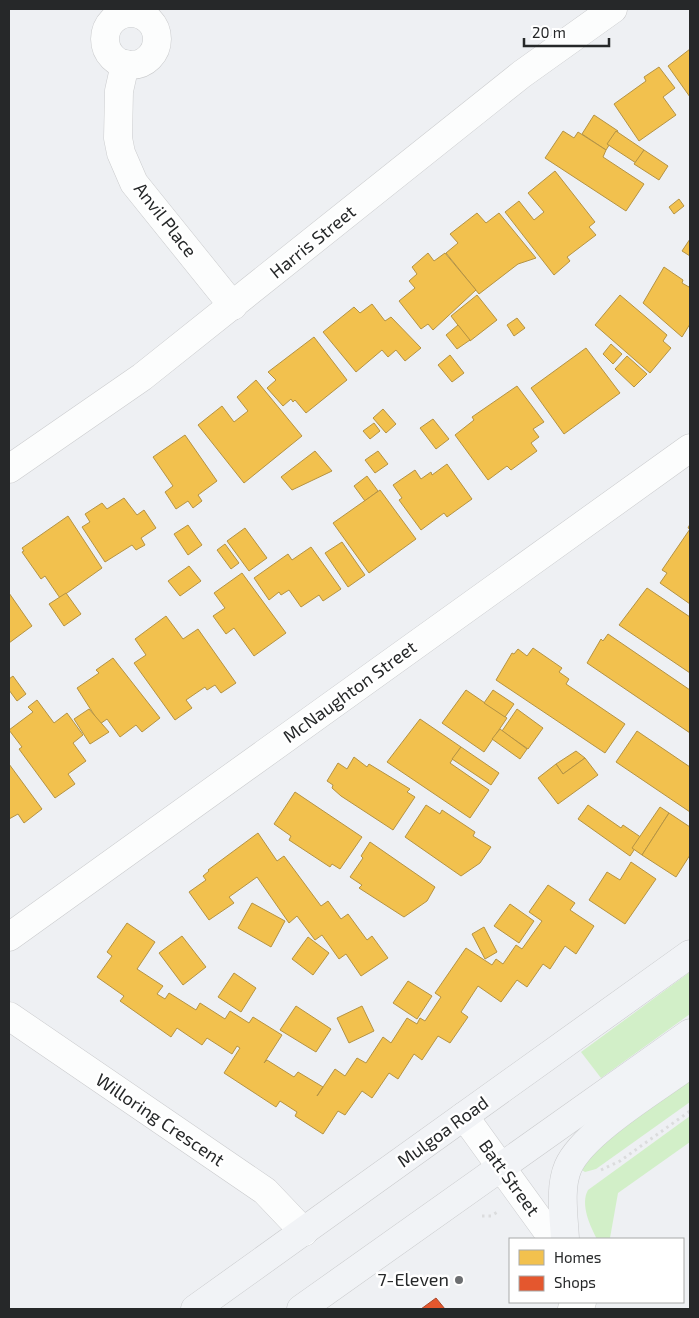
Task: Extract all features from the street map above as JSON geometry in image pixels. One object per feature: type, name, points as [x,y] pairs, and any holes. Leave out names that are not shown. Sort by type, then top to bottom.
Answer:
[{"type":"main road","name":"Mulgoa Road","points":[[195,1309],[690,954]]},
{"type":"main road","points":[[302,1309],[690,1033]]},
{"type":"main road","points":[[565,1238],[563,1208],[565,1179],[574,1156],[591,1136],[690,1064]]},
{"type":"street","name":"Harris Street","points":[[9,469],[142,377],[522,74],[613,9]]},
{"type":"street","name":"Anvil Place","points":[[125,64],[119,91],[117,121],[121,153],[134,183],[233,306]]},
{"type":"street","name":"McNaughton Street","points":[[9,937],[690,448]]},
{"type":"street","name":"Willoring Crescent","points":[[9,1016],[265,1191],[304,1232]]},
{"type":"street","name":"Batt Street","points":[[464,1116],[552,1238]]},
{"type":"path","points":[[593,1174],[620,1161],[690,1111]]},
{"type":"green space","points":[[690,972],[690,1014],[601,1078],[581,1052]]},
{"type":"green space","points":[[690,1076],[690,1102],[596,1169],[585,1172],[582,1170],[589,1155]]},
{"type":"green space","points":[[690,1116],[690,1142],[618,1193],[610,1238],[597,1238],[585,1208],[588,1190]]},
{"type":"building: Homes","points":[[690,49],[690,97],[668,66]]},
{"type":"building: Homes","points":[[659,67],[675,88],[663,97],[676,115],[639,141],[614,104],[646,81],[644,77]]},
{"type":"building: Homes","points":[[594,115],[618,131],[606,150],[582,134]]},
{"type":"building: Homes","points":[[563,131],[574,138],[578,132],[606,150],[603,157],[644,184],[626,211],[545,158]]},
{"type":"building: Homes","points":[[616,131],[644,150],[636,163],[607,144]]},
{"type":"building: Homes","points":[[644,150],[668,166],[659,180],[634,164]]},
{"type":"building: Homes","points":[[555,171],[595,222],[589,227],[596,235],[567,257],[570,261],[554,275],[505,212],[519,201],[534,220],[544,212],[528,193]]},
{"type":"building: Homes","points":[[679,199],[684,206],[674,214],[669,207]]},
{"type":"building: Homes","points":[[477,213],[486,223],[499,213],[536,258],[518,264],[479,294],[446,253],[458,243],[450,234]]},
{"type":"building: Homes","points":[[690,239],[690,256],[682,251]]},
{"type":"building: Homes","points":[[428,253],[434,261],[445,253],[476,290],[433,330],[428,324],[421,329],[399,301],[415,288],[409,281],[417,274],[412,267]]},
{"type":"building: Homes","points":[[664,267],[683,280],[682,283],[689,287],[690,284],[690,324],[682,337],[643,303]]},
{"type":"building: Homes","points":[[477,295],[497,320],[470,341],[451,316]]},
{"type":"building: Homes","points":[[620,295],[667,335],[663,341],[671,348],[650,373],[595,325]]},
{"type":"building: Homes","points":[[372,304],[385,321],[391,317],[421,348],[405,361],[396,350],[388,357],[382,350],[356,372],[323,332],[354,307],[360,313]]},
{"type":"building: Homes","points":[[517,318],[525,328],[514,336],[507,325]]},
{"type":"building: Homes","points":[[458,325],[470,340],[457,349],[446,335]]},
{"type":"building: Homes","points":[[314,337],[347,380],[306,413],[295,400],[293,402],[291,399],[283,406],[267,388],[276,380],[268,372]]},
{"type":"building: Homes","points":[[611,344],[622,354],[613,364],[603,354]]},
{"type":"building: Homes","points":[[586,348],[620,393],[564,434],[531,388]]},
{"type":"building: Homes","points":[[450,355],[464,373],[452,382],[438,365]]},
{"type":"building: Homes","points":[[627,356],[647,374],[634,387],[615,369]]},
{"type":"building: Homes","points":[[256,380],[302,436],[244,483],[198,425],[222,406],[234,422],[248,411],[237,397]]},
{"type":"building: Homes","points":[[517,386],[544,422],[533,429],[539,437],[531,443],[537,451],[511,470],[507,466],[488,480],[455,435],[474,420],[472,417]]},
{"type":"building: Homes","points":[[383,409],[396,424],[386,433],[373,418]]},
{"type":"building: Homes","points":[[433,419],[449,439],[436,449],[420,428]]},
{"type":"building: Homes","points":[[374,423],[380,431],[370,439],[363,431]]},
{"type":"building: Homes","points":[[185,435],[217,481],[198,495],[202,501],[193,508],[188,501],[176,509],[165,492],[173,486],[153,457]]},
{"type":"building: Homes","points":[[315,451],[332,471],[292,490],[281,477]]},
{"type":"building: Homes","points":[[378,451],[388,464],[375,473],[365,460]]},
{"type":"building: Homes","points":[[447,464],[472,499],[447,517],[444,513],[421,530],[399,500],[402,498],[393,485],[415,470],[421,479],[431,472],[432,475]]},
{"type":"building: Homes","points":[[367,476],[378,491],[365,501],[354,486]]},
{"type":"building: Homes","points":[[380,490],[416,539],[369,573],[333,523]]},
{"type":"building: Homes","points":[[124,498],[137,515],[144,510],[156,528],[141,538],[145,545],[136,550],[132,545],[105,562],[82,527],[90,522],[85,514],[102,503],[107,509]]},
{"type":"building: Homes","points":[[68,516],[102,568],[60,598],[45,576],[41,579],[22,552],[24,551],[22,548]]},
{"type":"building: Homes","points":[[188,525],[202,545],[188,555],[174,534]]},
{"type":"building: Homes","points":[[245,528],[267,558],[249,571],[227,541]]},
{"type":"building: Homes","points":[[690,529],[690,604],[660,583],[667,573],[662,570]]},
{"type":"building: Homes","points":[[342,542],[365,575],[348,587],[325,553]]},
{"type":"building: Homes","points":[[225,544],[239,563],[231,569],[217,550]]},
{"type":"building: Homes","points":[[311,547],[341,589],[323,601],[319,595],[301,607],[289,590],[281,595],[279,592],[269,600],[254,578],[288,554],[292,560]]},
{"type":"building: Homes","points":[[189,566],[201,581],[180,596],[168,581]]},
{"type":"building: Homes","points":[[242,573],[286,633],[254,656],[234,628],[226,634],[213,616],[225,608],[214,593]]},
{"type":"building: Homes","points":[[647,588],[690,617],[690,673],[619,625]]},
{"type":"building: Homes","points":[[9,593],[32,626],[9,643]]},
{"type":"building: Homes","points":[[66,593],[81,614],[64,626],[49,604]]},
{"type":"building: Homes","points":[[166,616],[183,639],[198,629],[236,683],[221,693],[215,685],[207,690],[205,687],[186,700],[192,708],[175,720],[134,663],[146,655],[135,639]]},
{"type":"building: Homes","points":[[608,634],[690,690],[690,733],[587,663],[601,639],[603,641]]},
{"type":"building: Homes","points":[[533,648],[562,668],[559,672],[569,679],[566,684],[625,724],[605,753],[496,680],[512,653],[514,654],[518,649],[527,656]]},
{"type":"building: Homes","points":[[113,658],[160,718],[142,732],[136,725],[120,737],[107,719],[100,724],[77,688],[99,673],[96,670]]},
{"type":"building: Homes","points":[[13,676],[26,694],[17,701],[9,690],[9,679]]},
{"type":"building: Homes","points":[[466,690],[507,718],[484,752],[442,723]]},
{"type":"building: Homes","points":[[493,690],[514,704],[505,717],[484,703]]},
{"type":"building: Homes","points":[[37,700],[54,723],[67,713],[83,735],[73,743],[86,761],[68,774],[75,784],[55,798],[19,749],[22,747],[9,730],[33,712],[28,707]]},
{"type":"building: Homes","points":[[89,709],[109,732],[90,744],[74,719]]},
{"type":"building: Homes","points":[[517,709],[543,728],[528,749],[502,731]]},
{"type":"building: Homes","points":[[420,719],[461,747],[450,763],[489,790],[470,818],[387,762]]},
{"type":"building: Homes","points":[[500,729],[527,749],[520,759],[492,739]]},
{"type":"building: Homes","points":[[637,731],[690,767],[690,812],[616,762]]},
{"type":"building: Homes","points":[[461,747],[499,773],[491,785],[452,759]]},
{"type":"building: Homes","points":[[576,751],[585,758],[563,774],[556,764]]},
{"type":"building: Homes","points":[[354,757],[367,767],[369,764],[410,789],[407,792],[415,797],[393,830],[341,796],[332,788],[333,785],[327,781],[338,763],[347,769]]},
{"type":"building: Homes","points":[[585,758],[598,775],[558,804],[538,778],[556,764],[563,774]]},
{"type":"building: Homes","points":[[9,764],[42,809],[24,823],[18,814],[9,819]]},
{"type":"building: Homes","points":[[295,792],[362,837],[340,869],[332,864],[330,867],[289,840],[291,836],[274,824]]},
{"type":"building: Homes","points":[[426,805],[440,814],[442,810],[475,832],[473,836],[491,847],[480,863],[461,876],[405,837]]},
{"type":"building: Homes","points":[[588,805],[621,828],[623,825],[642,838],[630,856],[578,819]]},
{"type":"building: Homes","points":[[660,807],[669,813],[642,855],[632,848]]},
{"type":"building: Homes","points":[[669,813],[690,827],[690,855],[676,877],[642,855]]},
{"type":"building: Homes","points":[[258,833],[277,861],[284,856],[321,906],[328,901],[341,919],[348,914],[367,940],[372,936],[388,958],[361,976],[346,954],[339,959],[322,935],[315,940],[297,916],[289,923],[257,877],[229,897],[234,903],[209,920],[189,892],[206,880],[203,876],[208,870]]},
{"type":"building: Homes","points":[[370,842],[435,887],[427,901],[404,917],[359,888],[362,885],[350,877],[363,858],[361,856]]},
{"type":"building: Homes","points":[[631,862],[656,879],[625,924],[589,900],[607,872],[620,880]]},
{"type":"building: Homes","points":[[548,885],[575,903],[570,910],[594,926],[576,954],[565,946],[550,969],[543,964],[527,987],[517,980],[501,1002],[478,986],[461,1012],[468,1017],[450,1043],[438,1036],[422,1060],[414,1054],[398,1079],[389,1073],[372,1098],[362,1091],[345,1115],[338,1111],[323,1134],[295,1116],[297,1112],[280,1101],[276,1107],[224,1073],[240,1048],[237,1046],[232,1054],[207,1038],[202,1045],[177,1028],[171,1037],[120,1001],[124,996],[97,977],[112,956],[107,952],[127,923],[155,942],[137,969],[163,986],[157,994],[165,999],[169,993],[196,1010],[200,1003],[225,1019],[230,1011],[249,1023],[253,1017],[282,1035],[264,1063],[267,1060],[294,1077],[298,1072],[323,1087],[335,1069],[345,1076],[357,1058],[366,1063],[383,1037],[391,1043],[407,1018],[417,1024],[420,1018],[425,1021],[441,997],[435,993],[466,948],[492,965],[496,959],[503,964],[516,945],[522,949],[542,921],[529,912]]},
{"type":"building: Homes","points":[[252,903],[285,921],[271,947],[238,928]]},
{"type":"building: Homes","points":[[510,904],[534,921],[519,943],[494,926]]},
{"type":"building: Homes","points":[[484,927],[497,952],[485,959],[472,934]]},
{"type":"building: Homes","points":[[182,936],[206,967],[183,985],[159,953]]},
{"type":"building: Homes","points":[[308,937],[329,953],[313,975],[292,959]]},
{"type":"building: Homes","points":[[234,973],[256,988],[241,1012],[218,997]]},
{"type":"building: Homes","points":[[408,981],[432,996],[417,1019],[393,1003]]},
{"type":"building: Homes","points":[[296,1006],[331,1029],[316,1052],[280,1030]]},
{"type":"building: Homes","points":[[362,1006],[374,1031],[349,1043],[337,1018]]},
{"type":"building: Shops","points":[[436,1298],[445,1309],[421,1309]]},
{"type":"place","name":"7-Eleven","points":[[459,1280]]}]
